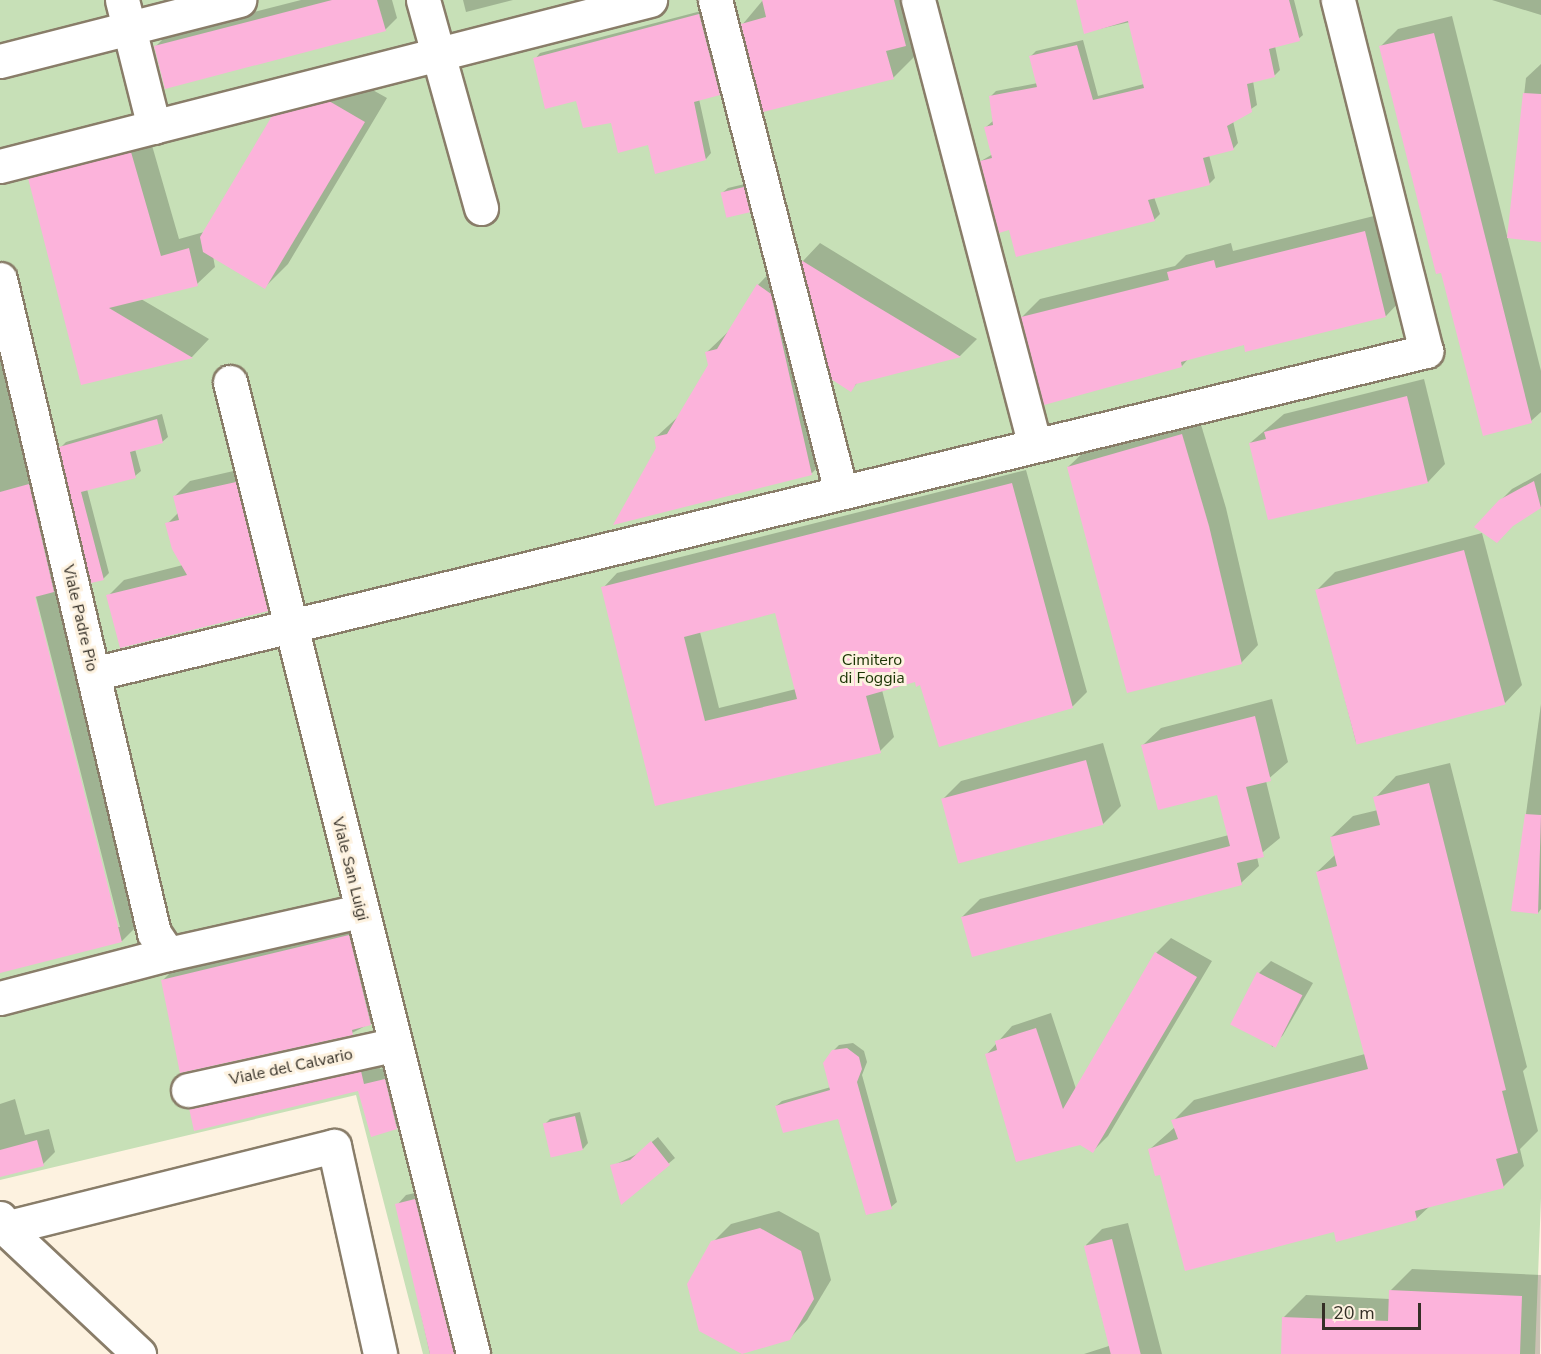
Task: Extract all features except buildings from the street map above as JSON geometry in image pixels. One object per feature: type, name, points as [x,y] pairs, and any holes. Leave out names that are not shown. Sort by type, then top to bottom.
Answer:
[{"type":"street","points":[[0,61],[125,14],[239,0]]},
{"type":"street","points":[[423,0],[481,208]]},
{"type":"street","points":[[0,166],[650,0]]},
{"type":"street","points":[[715,0],[841,492]]},
{"type":"street","points":[[918,0],[1035,445]]},
{"type":"street","points":[[93,674],[1426,351],[1338,0]]},
{"type":"street","points":[[125,14],[154,127]]},
{"type":"street","name":"Viale Padre Pio","points":[[0,279],[154,933],[168,954]]},
{"type":"street","name":"Viale San Luigi","points":[[230,382],[393,1045],[473,1354]]},
{"type":"street","points":[[0,998],[168,954],[361,911]]},
{"type":"street","name":"Viale del Calvario","points":[[188,1090],[393,1045]]},
{"type":"street","points":[[3,1223],[334,1146],[380,1354]]},
{"type":"street","points":[[3,1223],[139,1354]]},
{"type":"green space","name":"Cimitero di Foggia","points":[[0,0],[1541,0],[1541,1198],[1535,1354],[423,1354],[356,1095],[0,1180]]}]
